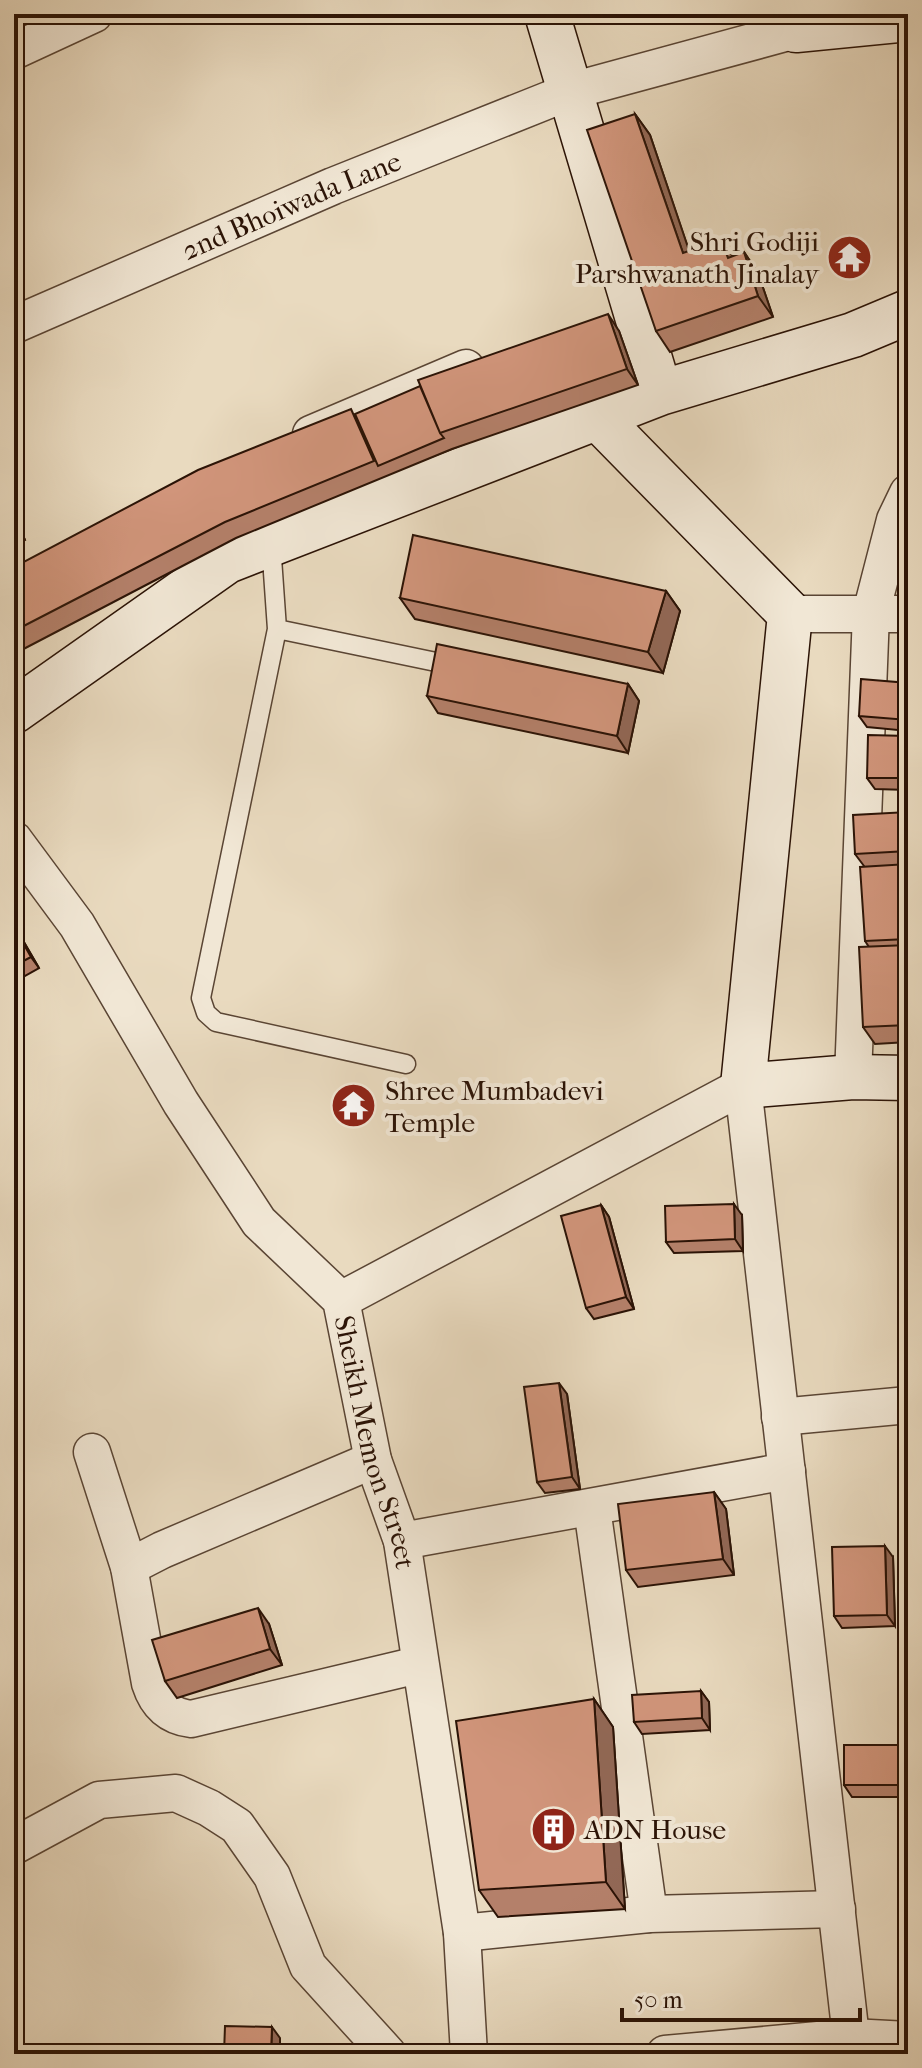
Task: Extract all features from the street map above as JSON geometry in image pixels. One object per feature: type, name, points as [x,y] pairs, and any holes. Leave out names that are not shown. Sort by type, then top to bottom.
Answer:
[{"type":"street","points":[[14,51],[94,14]]},
{"type":"street","points":[[547,14],[571,91],[623,312],[660,393]]},
{"type":"street","points":[[790,22],[908,19]]},
{"type":"street","name":"2nd Bhoiwada Lane","points":[[14,325],[333,186],[571,91],[790,22]]},
{"type":"street","points":[[14,711],[227,561],[660,393],[853,335],[908,312]]},
{"type":"street","points":[[276,450],[422,384],[494,358]]},
{"type":"street","points":[[597,417],[790,614],[908,614]]},
{"type":"street","points":[[853,1077],[871,613],[895,520],[908,493]]},
{"type":"street","points":[[790,614],[743,1086],[851,2037]]},
{"type":"street","name":"Sheikh Memon Street","points":[[14,840],[77,925],[181,1103],[259,1222],[341,1300],[373,1460],[402,1541],[418,1665],[462,1933],[469,2054]]},
{"type":"street","points":[[341,1300],[743,1086],[853,1077],[908,1078]]},
{"type":"street","points":[[780,1417],[908,1405]]},
{"type":"street","points":[[92,1452],[129,1567],[155,1699],[180,1717],[191,1719],[418,1665]]},
{"type":"street","points":[[129,1567],[373,1460]]},
{"type":"street","points":[[402,1541],[787,1471]]},
{"type":"street","points":[[592,1508],[649,1914]]},
{"type":"street","points":[[14,1846],[99,1800],[176,1793],[209,1808],[237,1826],[272,1876],[308,1966],[388,2054]]},
{"type":"street","points":[[462,1933],[649,1914],[837,1909]]},
{"type":"street","points":[[665,2054],[851,2037],[908,2040]]},
{"type":"lane","points":[[271,544],[277,629],[201,998],[206,1013],[216,1022],[406,1064]]},
{"type":"lane","points":[[277,629],[436,662]]},
{"type":"building","points":[[635,114],[683,253],[721,240],[728,258],[744,252],[758,296],[656,331],[587,130]]},
{"type":"building","points":[[608,314],[627,369],[440,433],[418,380]]},
{"type":"building","points":[[420,386],[444,438],[378,466],[355,414]]},
{"type":"building","points":[[351,409],[374,461],[225,522],[14,631],[14,567],[198,470]]},
{"type":"building","points":[[413,535],[666,591],[648,652],[400,598]]},
{"type":"building","points":[[437,644],[628,684],[617,736],[427,696]]},
{"type":"building","points":[[861,679],[908,683],[908,720],[859,716]]},
{"type":"building","points":[[868,735],[908,736],[908,778],[867,778]]},
{"type":"building","points":[[908,812],[908,851],[855,854],[853,815]]},
{"type":"building","points":[[908,864],[908,939],[865,941],[860,867]]},
{"type":"building","points":[[14,927],[31,957],[14,966]]},
{"type":"building","points":[[908,945],[908,1025],[863,1027],[859,947]]},
{"type":"building","points":[[734,1204],[735,1239],[666,1242],[665,1206]]},
{"type":"building","points":[[601,1205],[626,1297],[586,1308],[561,1216]]},
{"type":"building","points":[[559,1383],[572,1477],[537,1482],[524,1387]]},
{"type":"building","points":[[714,1492],[723,1559],[626,1570],[618,1504]]},
{"type":"building","points":[[885,1546],[887,1615],[834,1616],[832,1547]]},
{"type":"building","points":[[258,1608],[270,1649],[165,1681],[152,1640]]},
{"type":"building","points":[[701,1691],[702,1718],[634,1722],[632,1695]]},
{"type":"building","name":"ADN House","points":[[594,1699],[606,1882],[479,1890],[456,1721]]},
{"type":"building","points":[[844,1745],[908,1745],[908,1785],[844,1785]]},
{"type":"building","points":[[225,2026],[272,2027],[271,2054],[224,2054]]},
{"type":"place","name":"Shri Godiji Parshwanath Jinalay","points":[[850,257]]},
{"type":"place","name":"Shree Mumbadevi Temple","points":[[354,1106]]},
{"type":"place","name":"ADN House","points":[[553,1829]]}]
